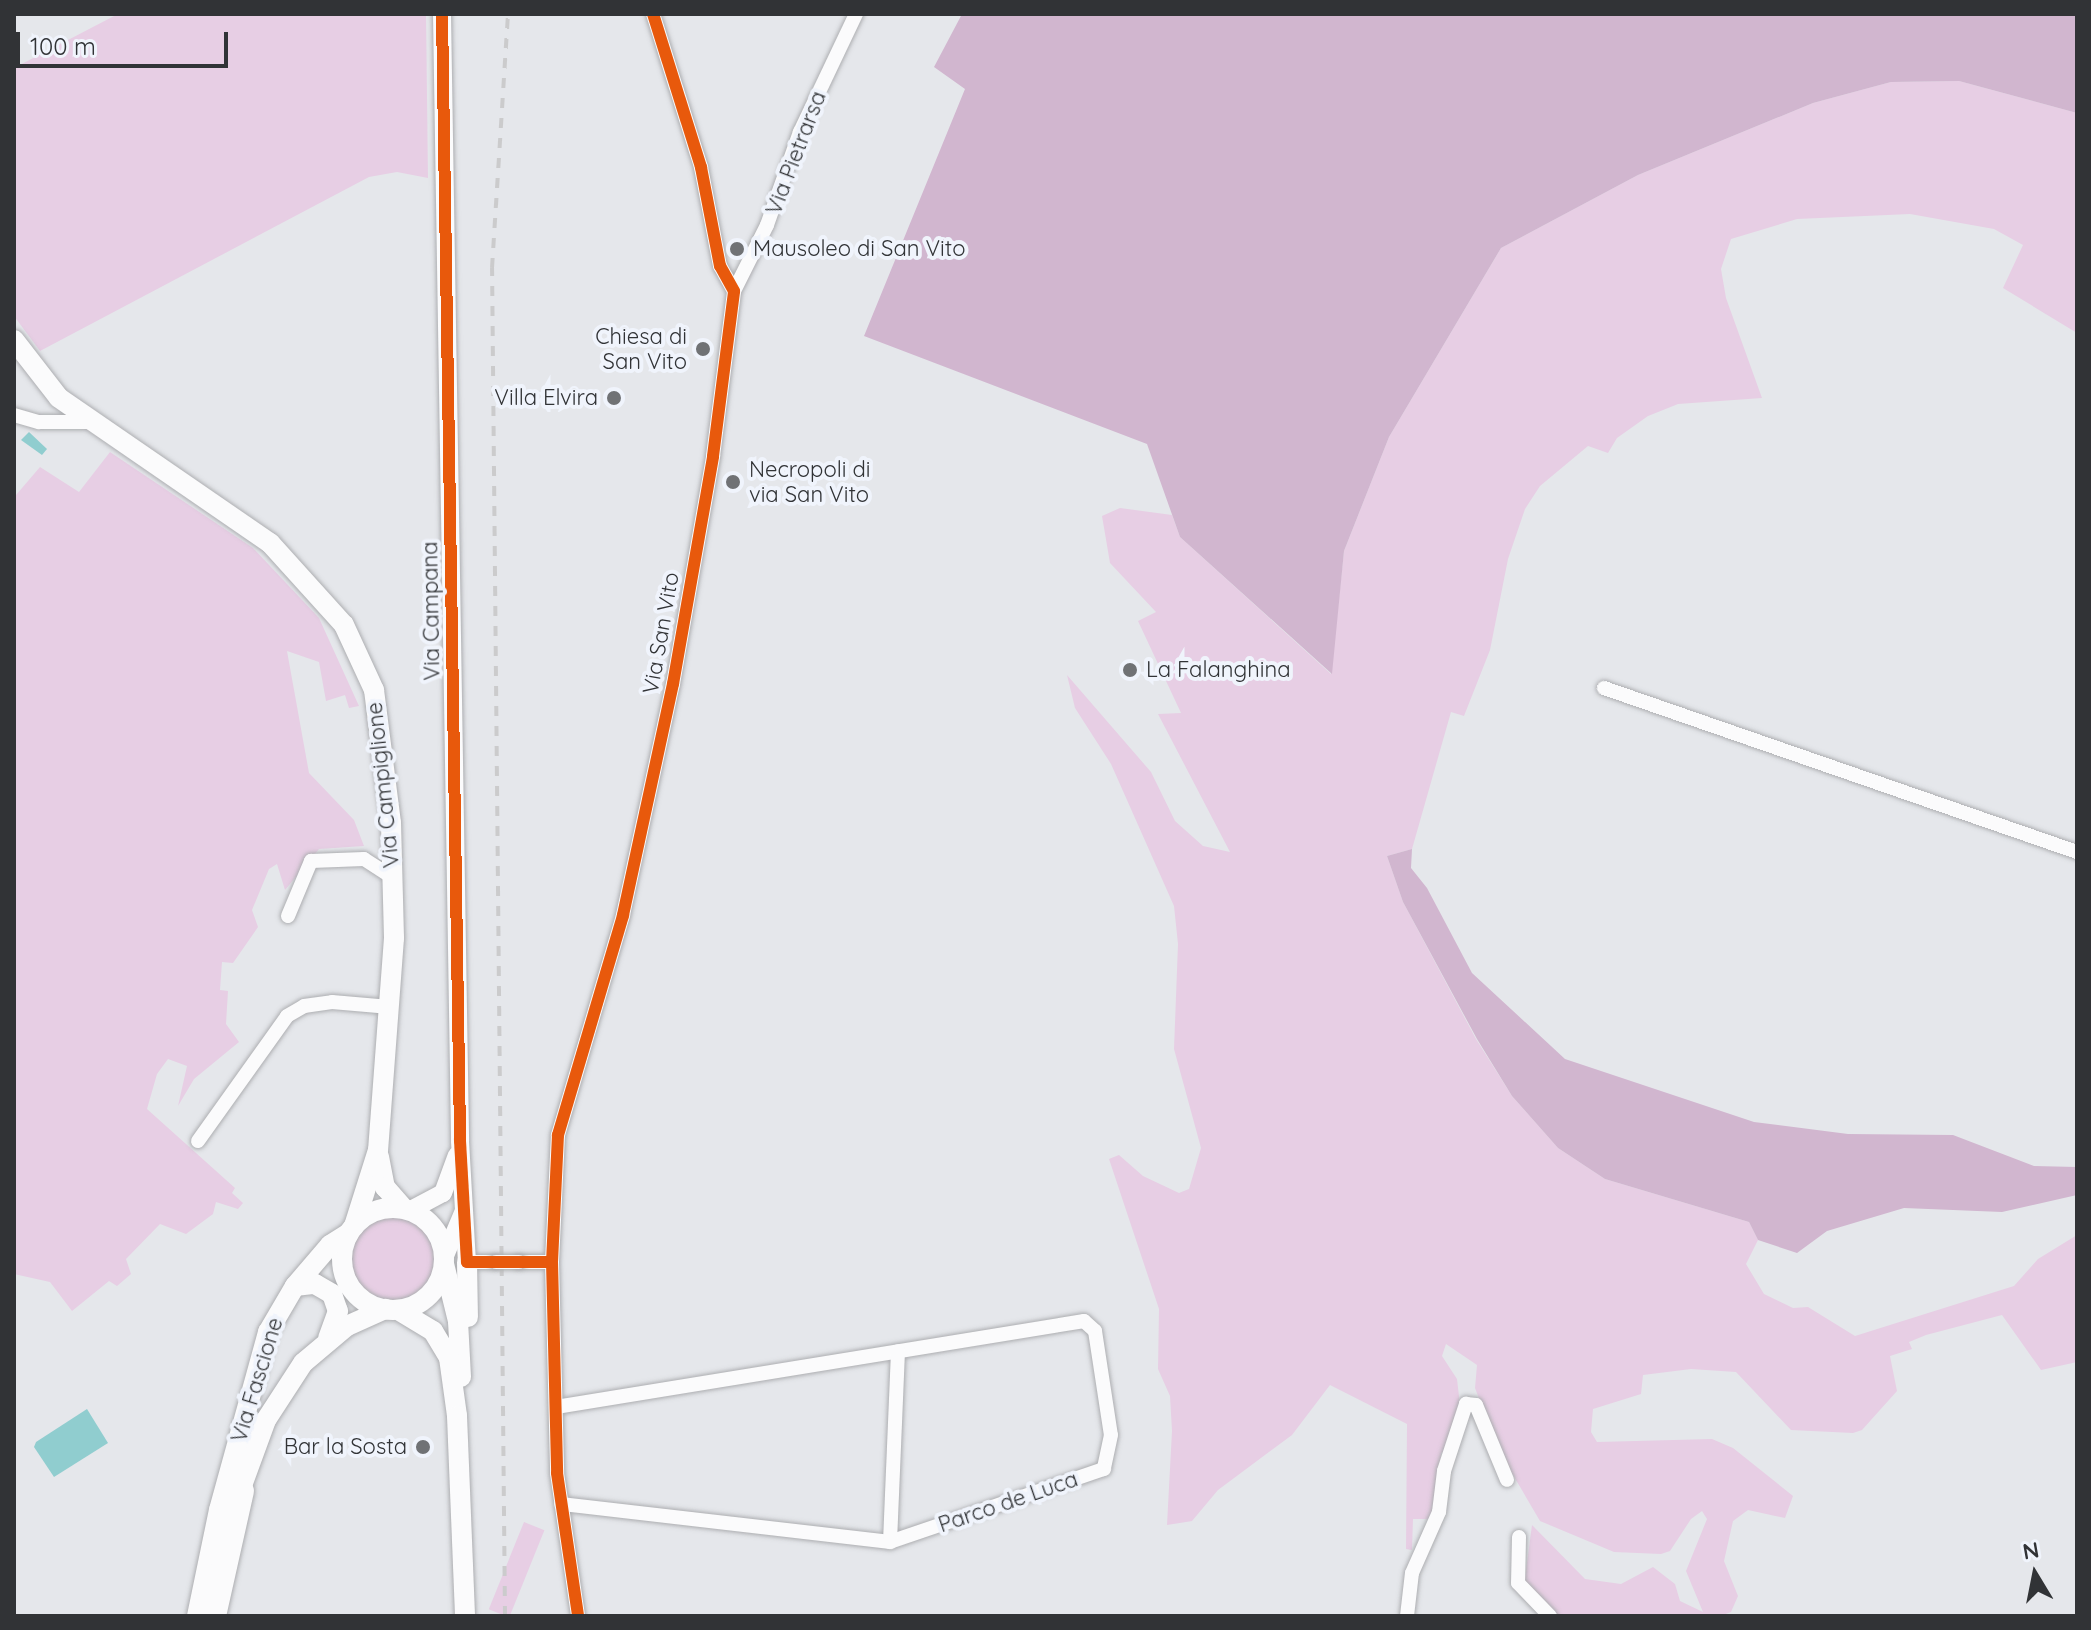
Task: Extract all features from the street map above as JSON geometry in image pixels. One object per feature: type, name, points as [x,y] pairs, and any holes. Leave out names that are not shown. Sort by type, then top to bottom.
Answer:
[{"type":"highway","points":[[213,1616],[241,1491]]},
{"type":"main road","name":"Via Campiglione","points":[[14,340],[59,398],[89,422],[270,543],[344,625],[374,690],[391,823],[390,1007],[378,1150],[352,1230]]},
{"type":"main road","name":"Via Campiglione","points":[[378,1150],[385,1187],[407,1210]]},
{"type":"main road","points":[[457,1416],[443,1344],[424,1323],[362,1300],[347,1281],[342,1257],[352,1230],[372,1213],[407,1210],[430,1224],[444,1261],[462,1364]]},
{"type":"main road","name":"Via Fascione","points":[[197,1616],[213,1553],[219,1510],[276,1313],[330,1245],[352,1230]]},
{"type":"main road","points":[[392,1310],[429,1295],[444,1261]]},
{"type":"main road","points":[[465,1616],[457,1416],[467,1262]]},
{"type":"main road","points":[[295,1286],[315,1284],[332,1294],[338,1311],[327,1340]]},
{"type":"main road","name":"Via Fascione","points":[[213,1553],[241,1491],[266,1420],[303,1363],[327,1340],[392,1310]]},
{"type":"main road","points":[[264,1347],[276,1365],[303,1363]]},
{"type":"street","name":"Via Campana","points":[[442,14],[460,1141],[467,1262]]},
{"type":"street","points":[[653,14],[701,167],[720,266],[734,291]]},
{"type":"street","name":"Via Pietrarsa","points":[[734,291],[767,225],[800,132],[856,14]]},
{"type":"street","name":"Via San Vito","points":[[561,1504],[552,1262],[558,1135],[623,915],[667,715],[713,456],[734,291]]},
{"type":"street","points":[[14,415],[39,422],[89,422]]},
{"type":"street","points":[[1604,688],[2077,852]]},
{"type":"street","points":[[288,916],[311,861],[364,859],[392,877]]},
{"type":"street","points":[[198,1141],[287,1016],[304,1006],[332,1002],[390,1007]]},
{"type":"street","name":"Via Campana","points":[[407,1210],[449,1185],[460,1141]]},
{"type":"street","points":[[444,1261],[465,1207]]},
{"type":"street","points":[[467,1262],[552,1262]]},
{"type":"street","name":"Parco de Luca","points":[[556,1407],[1084,1321],[1095,1331],[1111,1435],[1104,1469],[890,1542],[561,1504]]},
{"type":"street","points":[[890,1542],[898,1351]]},
{"type":"street","points":[[1407,1616],[1412,1573],[1439,1512],[1444,1471],[1466,1404],[1476,1405],[1507,1480]]},
{"type":"street","points":[[561,1504],[578,1616]]},
{"type":"street","points":[[1519,1537],[1518,1583],[1550,1616]]},
{"type":"shaded area","points":[[118,14],[426,14],[428,178],[397,172],[369,177],[40,351],[14,316],[14,68]]},
{"type":"shaded area","points":[[962,14],[2077,14],[2077,113],[1959,81],[1891,82],[1813,103],[1638,175],[1501,248],[1389,437],[1344,551],[1332,674],[1180,537],[1147,444],[864,336],[965,89],[934,67]]},
{"type":"shaded area","points":[[1959,81],[2077,113],[2077,333],[2003,288],[2023,245],[1994,229],[1910,214],[1797,219],[1731,239],[1721,269],[1726,298],[1762,398],[1678,404],[1648,416],[1617,438],[1608,453],[1588,446],[1540,486],[1525,509],[1508,559],[1490,650],[1464,716],[1451,712],[1412,849],[1387,856],[1403,902],[1476,1039],[1512,1096],[1558,1148],[1605,1179],[1749,1222],[1758,1240],[1746,1264],[1764,1294],[1793,1308],[1808,1307],[1855,1336],[2014,1286],[2038,1259],[2077,1235],[2077,1362],[2041,1370],[2002,1315],[1926,1335],[1909,1342],[1912,1349],[1890,1356],[1897,1391],[1862,1430],[1853,1433],[1791,1430],[1736,1372],[1691,1369],[1643,1375],[1641,1394],[1593,1409],[1591,1432],[1597,1442],[1712,1439],[1733,1448],[1793,1496],[1785,1518],[1748,1510],[1733,1521],[1724,1561],[1738,1596],[1731,1612],[1723,1615],[1556,1616],[1524,1585],[1532,1525],[1585,1579],[1621,1584],[1653,1567],[1675,1584],[1680,1601],[1703,1612],[1686,1571],[1707,1519],[1702,1511],[1691,1519],[1670,1551],[1661,1554],[1614,1552],[1540,1521],[1499,1451],[1475,1388],[1477,1365],[1446,1344],[1442,1356],[1457,1379],[1460,1405],[1448,1450],[1441,1453],[1437,1507],[1429,1519],[1413,1519],[1412,1550],[1406,1549],[1407,1424],[1330,1385],[1292,1435],[1218,1490],[1192,1521],[1167,1525],[1172,1431],[1170,1396],[1158,1369],[1159,1309],[1109,1159],[1119,1155],[1143,1176],[1179,1193],[1189,1189],[1201,1148],[1174,1049],[1178,944],[1174,906],[1111,764],[1075,708],[1067,675],[1151,772],[1175,821],[1203,846],[1230,852],[1158,714],[1181,713],[1138,621],[1156,612],[1110,563],[1102,516],[1120,508],[1172,515],[1180,537],[1331,674],[1344,551],[1389,437],[1501,248],[1638,175],[1813,103],[1891,82]]},
{"type":"shaded area","points":[[110,452],[253,548],[319,618],[359,706],[349,708],[345,695],[326,701],[319,662],[287,651],[309,773],[354,820],[364,846],[319,849],[285,890],[277,864],[269,869],[252,910],[258,927],[233,963],[222,962],[220,990],[228,991],[226,1024],[239,1042],[194,1079],[178,1106],[187,1066],[168,1059],[157,1074],[147,1109],[235,1188],[232,1193],[243,1203],[238,1209],[216,1202],[213,1214],[186,1234],[160,1224],[126,1259],[131,1274],[117,1286],[109,1281],[72,1311],[50,1282],[14,1274],[16,495],[40,467],[79,492]]},
{"type":"shaded area","points":[[1412,849],[1411,868],[1427,888],[1472,973],[1565,1059],[1754,1122],[1848,1134],[1953,1135],[2034,1166],[2077,1167],[2077,1195],[2002,1212],[1904,1208],[1827,1231],[1797,1253],[1758,1240],[1749,1222],[1605,1179],[1558,1148],[1512,1096],[1477,1039],[1403,902],[1387,856]]},
{"type":"shaded area","points":[[393,1216],[417,1223],[429,1235],[436,1259],[429,1283],[417,1295],[393,1302],[369,1295],[357,1283],[350,1259],[357,1235],[369,1223]]},
{"type":"shaded area","points":[[524,1522],[544,1530],[510,1616],[489,1609]]},
{"type":"water","points":[[29,432],[47,449],[42,455],[21,440]]},
{"type":"water","points":[[87,1409],[108,1443],[54,1477],[34,1447],[36,1442]]},
{"type":"railway","points":[[505,1616],[492,268],[508,14]]},
{"type":"cycle path","points":[[442,14],[460,1141],[467,1262],[552,1262],[557,1473],[578,1616]]},
{"type":"cycle path","points":[[552,1262],[558,1135],[623,915],[673,684],[713,456],[734,291],[720,266],[701,167],[653,14]]},
{"type":"place","name":"Mausoleo di San Vito","points":[[737,249]]},
{"type":"place","name":"Chiesa di San Vito","points":[[703,349]]},
{"type":"place","name":"Villa Elvira","points":[[614,398]]},
{"type":"place","name":"Necropoli di via San Vito","points":[[733,482]]},
{"type":"place","name":"La Falanghina","points":[[1130,670]]},
{"type":"place","name":"Bar la Sosta","points":[[423,1447]]}]
